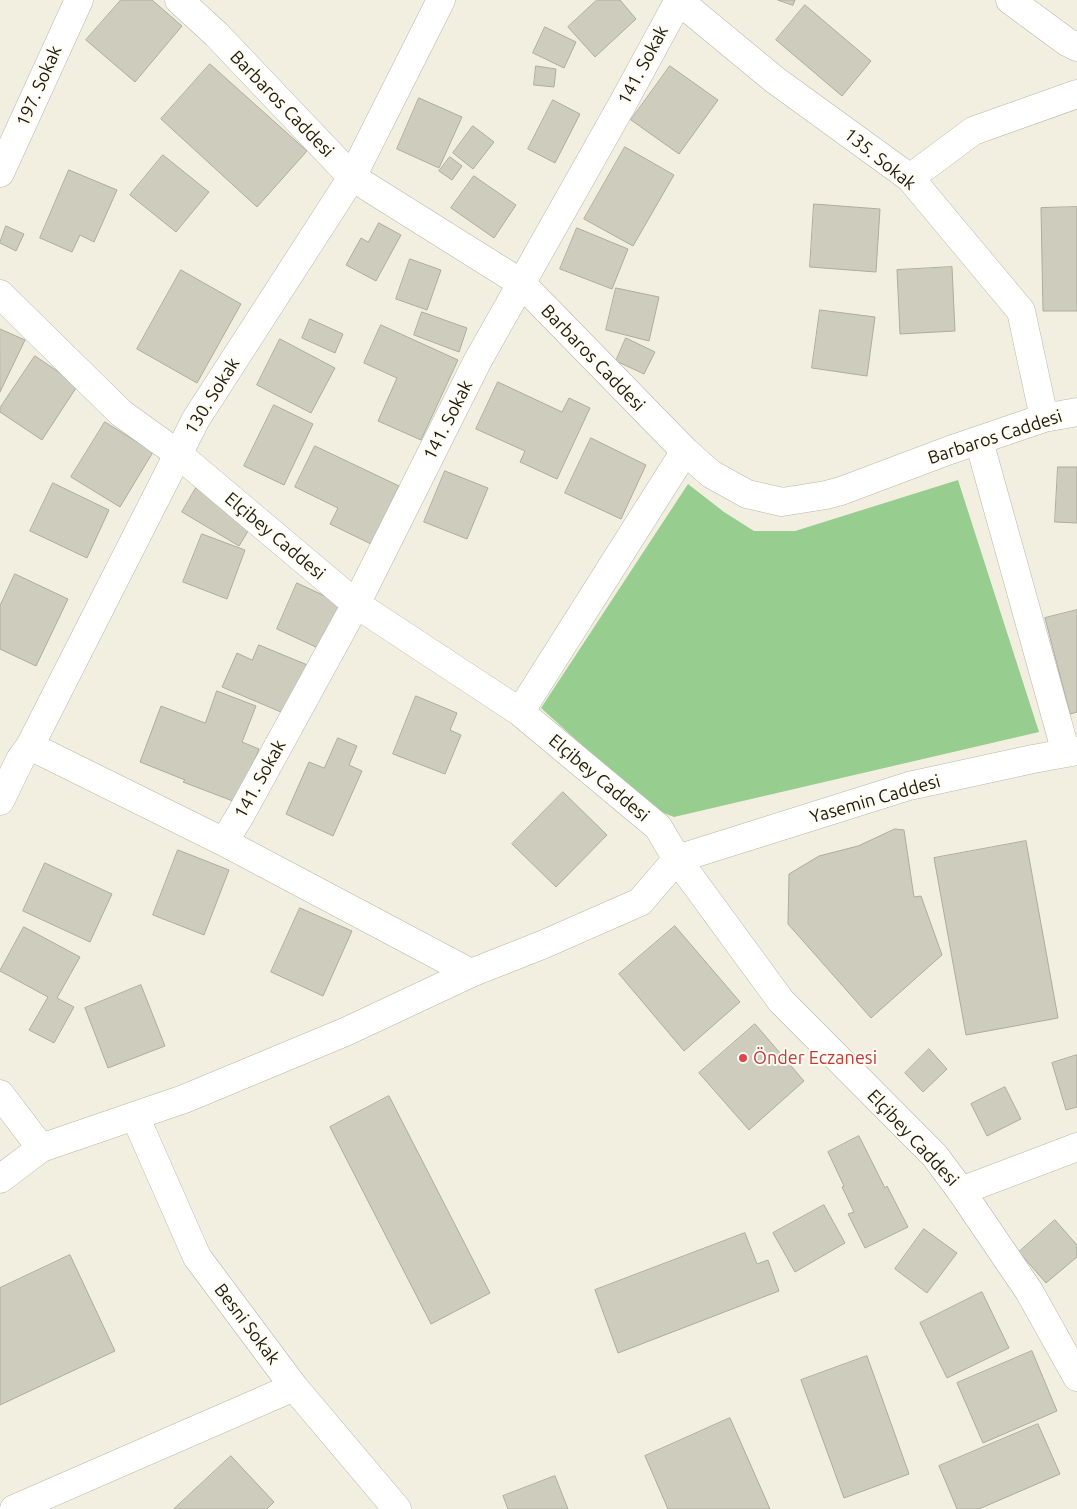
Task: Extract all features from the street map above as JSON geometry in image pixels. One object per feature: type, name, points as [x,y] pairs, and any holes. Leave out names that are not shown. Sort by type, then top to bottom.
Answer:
[{"type":"street","name":"197. Sokak","points":[[0,173],[79,0]]},
{"type":"street","name":"Barbaros Caddesi","points":[[179,0],[216,34],[352,177],[521,284],[685,451],[711,474],[747,494],[782,502],[826,496],[1044,418],[1077,412]]},
{"type":"street","name":"130. Sokak","points":[[0,801],[20,760],[30,746],[196,419],[352,177],[441,0]]},
{"type":"street","name":"135. Sokak","points":[[678,0],[775,80],[910,178],[1021,311],[1044,418]]},
{"type":"street","name":"141. Sokak","points":[[224,842],[242,814],[356,604],[477,362],[623,103],[678,0]]},
{"type":"street","points":[[1010,0],[1067,42],[1077,47]]},
{"type":"street","points":[[910,178],[973,131],[1077,94]]},
{"type":"street","name":"Elçibey Caddesi","points":[[0,294],[121,413],[178,454],[356,604],[520,712],[658,827],[676,859],[781,1001],[935,1156],[962,1190],[1029,1291],[1075,1371]]},
{"type":"street","points":[[979,440],[1071,752]]},
{"type":"street","points":[[520,712],[685,451]]},
{"type":"street","points":[[30,746],[224,842],[471,974]]},
{"type":"street","name":"Yasemin Caddesi","points":[[676,859],[909,786],[1071,752]]},
{"type":"street","points":[[0,1179],[41,1148],[184,1099],[345,1032],[471,974],[640,902],[676,859]]},
{"type":"street","points":[[0,1094],[41,1148]]},
{"type":"street","name":"Besni Sokak","points":[[135,1116],[197,1257],[294,1387],[396,1509]]},
{"type":"street","points":[[962,1190],[1077,1147]]},
{"type":"street","points":[[14,1509],[294,1387]]},
{"type":"green space","points":[[958,480],[1039,732],[674,817],[651,808],[541,708],[688,484],[724,512],[754,531],[795,531]]},
{"type":"building","points":[[121,0],[152,0],[182,26],[135,82],[86,40]]},
{"type":"building","points":[[597,0],[620,0],[636,19],[595,57],[568,27]]},
{"type":"building","points":[[778,0],[795,0],[793,5]]},
{"type":"building","points":[[805,5],[871,61],[842,96],[776,40]]},
{"type":"building","points":[[545,27],[576,42],[564,68],[533,53]]},
{"type":"building","points":[[210,64],[307,151],[257,207],[161,119]]},
{"type":"building","points":[[536,66],[556,69],[554,87],[534,85]]},
{"type":"building","points":[[670,66],[718,100],[679,154],[631,120]]},
{"type":"building","points":[[419,98],[462,117],[439,168],[397,149]]},
{"type":"building","points":[[553,100],[580,114],[555,163],[528,149]]},
{"type":"building","points":[[473,126],[494,142],[473,169],[453,153]]},
{"type":"building","points":[[625,147],[674,175],[633,246],[584,219]]},
{"type":"building","points":[[163,155],[209,192],[176,232],[130,195]]},
{"type":"building","points":[[450,157],[462,166],[452,180],[439,171]]},
{"type":"building","points":[[69,170],[117,190],[94,242],[80,235],[72,252],[40,238]]},
{"type":"building","points":[[474,176],[516,205],[494,238],[451,208]]},
{"type":"building","points":[[814,204],[880,209],[876,272],[810,267]]},
{"type":"building","points":[[1077,207],[1077,311],[1043,311],[1041,208]]},
{"type":"building","points":[[379,223],[401,235],[376,281],[346,265],[361,238],[368,242]]},
{"type":"building","points":[[6,226],[24,234],[16,251],[0,243]]},
{"type":"building","points":[[577,228],[628,249],[612,289],[560,269]]},
{"type":"building","points":[[410,259],[441,270],[427,310],[396,299]]},
{"type":"building","points":[[952,267],[955,331],[900,334],[897,270]]},
{"type":"building","points":[[181,270],[241,304],[197,383],[137,349]]},
{"type":"building","points":[[616,288],[659,297],[649,341],[606,330]]},
{"type":"building","points":[[820,310],[875,317],[867,376],[812,368]]},
{"type":"building","points":[[422,312],[467,328],[459,352],[414,335]]},
{"type":"building","points":[[310,319],[343,334],[335,353],[302,338]]},
{"type":"building","points":[[381,325],[458,360],[421,440],[378,421],[397,378],[364,363]]},
{"type":"building","points":[[0,329],[25,340],[0,392]]},
{"type":"building","points":[[626,338],[655,352],[644,374],[616,361]]},
{"type":"building","points":[[280,339],[335,368],[311,413],[257,385]]},
{"type":"building","points":[[35,356],[78,385],[42,440],[0,412],[0,408]]},
{"type":"building","points":[[498,382],[562,412],[569,398],[590,408],[557,479],[520,462],[525,451],[476,429]]},
{"type":"building","points":[[274,405],[313,424],[284,485],[244,466]]},
{"type":"building","points":[[105,422],[153,452],[120,507],[71,477]]},
{"type":"building","points":[[591,438],[646,465],[621,519],[565,493]]},
{"type":"building","points":[[315,446],[399,486],[371,544],[330,524],[338,508],[295,487]]},
{"type":"building","points":[[1058,467],[1077,467],[1077,523],[1055,522]]},
{"type":"building","points":[[445,471],[488,488],[467,539],[424,522]]},
{"type":"building","points":[[53,483],[109,510],[87,558],[30,531]]},
{"type":"building","points":[[196,488],[253,523],[239,546],[182,512]]},
{"type":"building","points":[[202,534],[245,550],[227,599],[183,582]]},
{"type":"building","points":[[15,574],[68,599],[36,666],[0,649],[0,606]]},
{"type":"building","points":[[297,583],[340,603],[320,649],[277,629]]},
{"type":"building","points":[[1077,610],[1077,712],[1070,714],[1045,618]]},
{"type":"building","points":[[259,645],[310,666],[288,715],[222,687],[237,653],[252,660]]},
{"type":"building","points":[[217,691],[256,706],[242,742],[259,749],[238,803],[183,782],[185,780],[140,762],[161,706],[205,723]]},
{"type":"building","points":[[416,696],[457,713],[450,730],[461,735],[445,774],[393,754]]},
{"type":"building","points":[[338,738],[357,746],[349,765],[362,771],[333,836],[286,814],[309,762],[324,768]]},
{"type":"building","points":[[563,792],[607,835],[556,887],[512,844]]},
{"type":"building","points":[[895,829],[904,830],[914,897],[921,896],[942,955],[871,1018],[788,924],[789,874],[819,856],[858,846]]},
{"type":"building","points":[[1026,841],[1058,1018],[966,1035],[934,858]]},
{"type":"building","points":[[178,850],[229,870],[204,935],[153,915]]},
{"type":"building","points":[[45,863],[112,894],[90,942],[23,911]]},
{"type":"building","points":[[300,908],[352,931],[323,996],[271,972]]},
{"type":"building","points":[[675,926],[740,1002],[684,1051],[619,974]]},
{"type":"building","points":[[24,927],[80,957],[57,998],[74,1007],[54,1043],[29,1030],[48,997],[0,971]]},
{"type":"building","points":[[141,985],[165,1046],[108,1068],[85,1008]]},
{"type":"building","points":[[755,1024],[804,1081],[749,1130],[699,1073]]},
{"type":"building","points":[[929,1049],[947,1069],[923,1092],[905,1073]]},
{"type":"building","points":[[1077,1055],[1077,1107],[1066,1110],[1052,1063]]},
{"type":"building","points":[[1005,1087],[1021,1119],[987,1136],[971,1104]]},
{"type":"building","points":[[389,1096],[490,1293],[431,1324],[330,1127]]},
{"type":"building","points":[[859,1136],[885,1188],[887,1186],[908,1227],[865,1248],[848,1214],[854,1212],[828,1152]]},
{"type":"building","points":[[824,1205],[845,1243],[795,1272],[773,1233]]},
{"type":"building","points":[[1055,1220],[1077,1245],[1077,1257],[1046,1283],[1019,1252]]},
{"type":"building","points":[[924,1229],[957,1253],[927,1293],[895,1269]]},
{"type":"building","points":[[745,1233],[757,1264],[768,1260],[779,1291],[618,1353],[595,1290]]},
{"type":"building","points":[[70,1255],[115,1351],[0,1405],[0,1288]]},
{"type":"building","points":[[982,1292],[1009,1348],[947,1378],[920,1323]]},
{"type":"building","points":[[1032,1351],[1057,1411],[983,1443],[957,1383]]},
{"type":"building","points":[[867,1356],[909,1474],[844,1498],[801,1380]]},
{"type":"building","points":[[730,1418],[770,1509],[668,1509],[645,1456]]},
{"type":"building","points":[[1038,1424],[1060,1474],[979,1509],[957,1509],[939,1466]]},
{"type":"building","points":[[231,1456],[274,1502],[267,1509],[174,1509]]},
{"type":"building","points":[[555,1476],[568,1509],[508,1509],[503,1496]]},
{"type":"place","name":"Önder Eczanesi","points":[[743,1058]]}]
